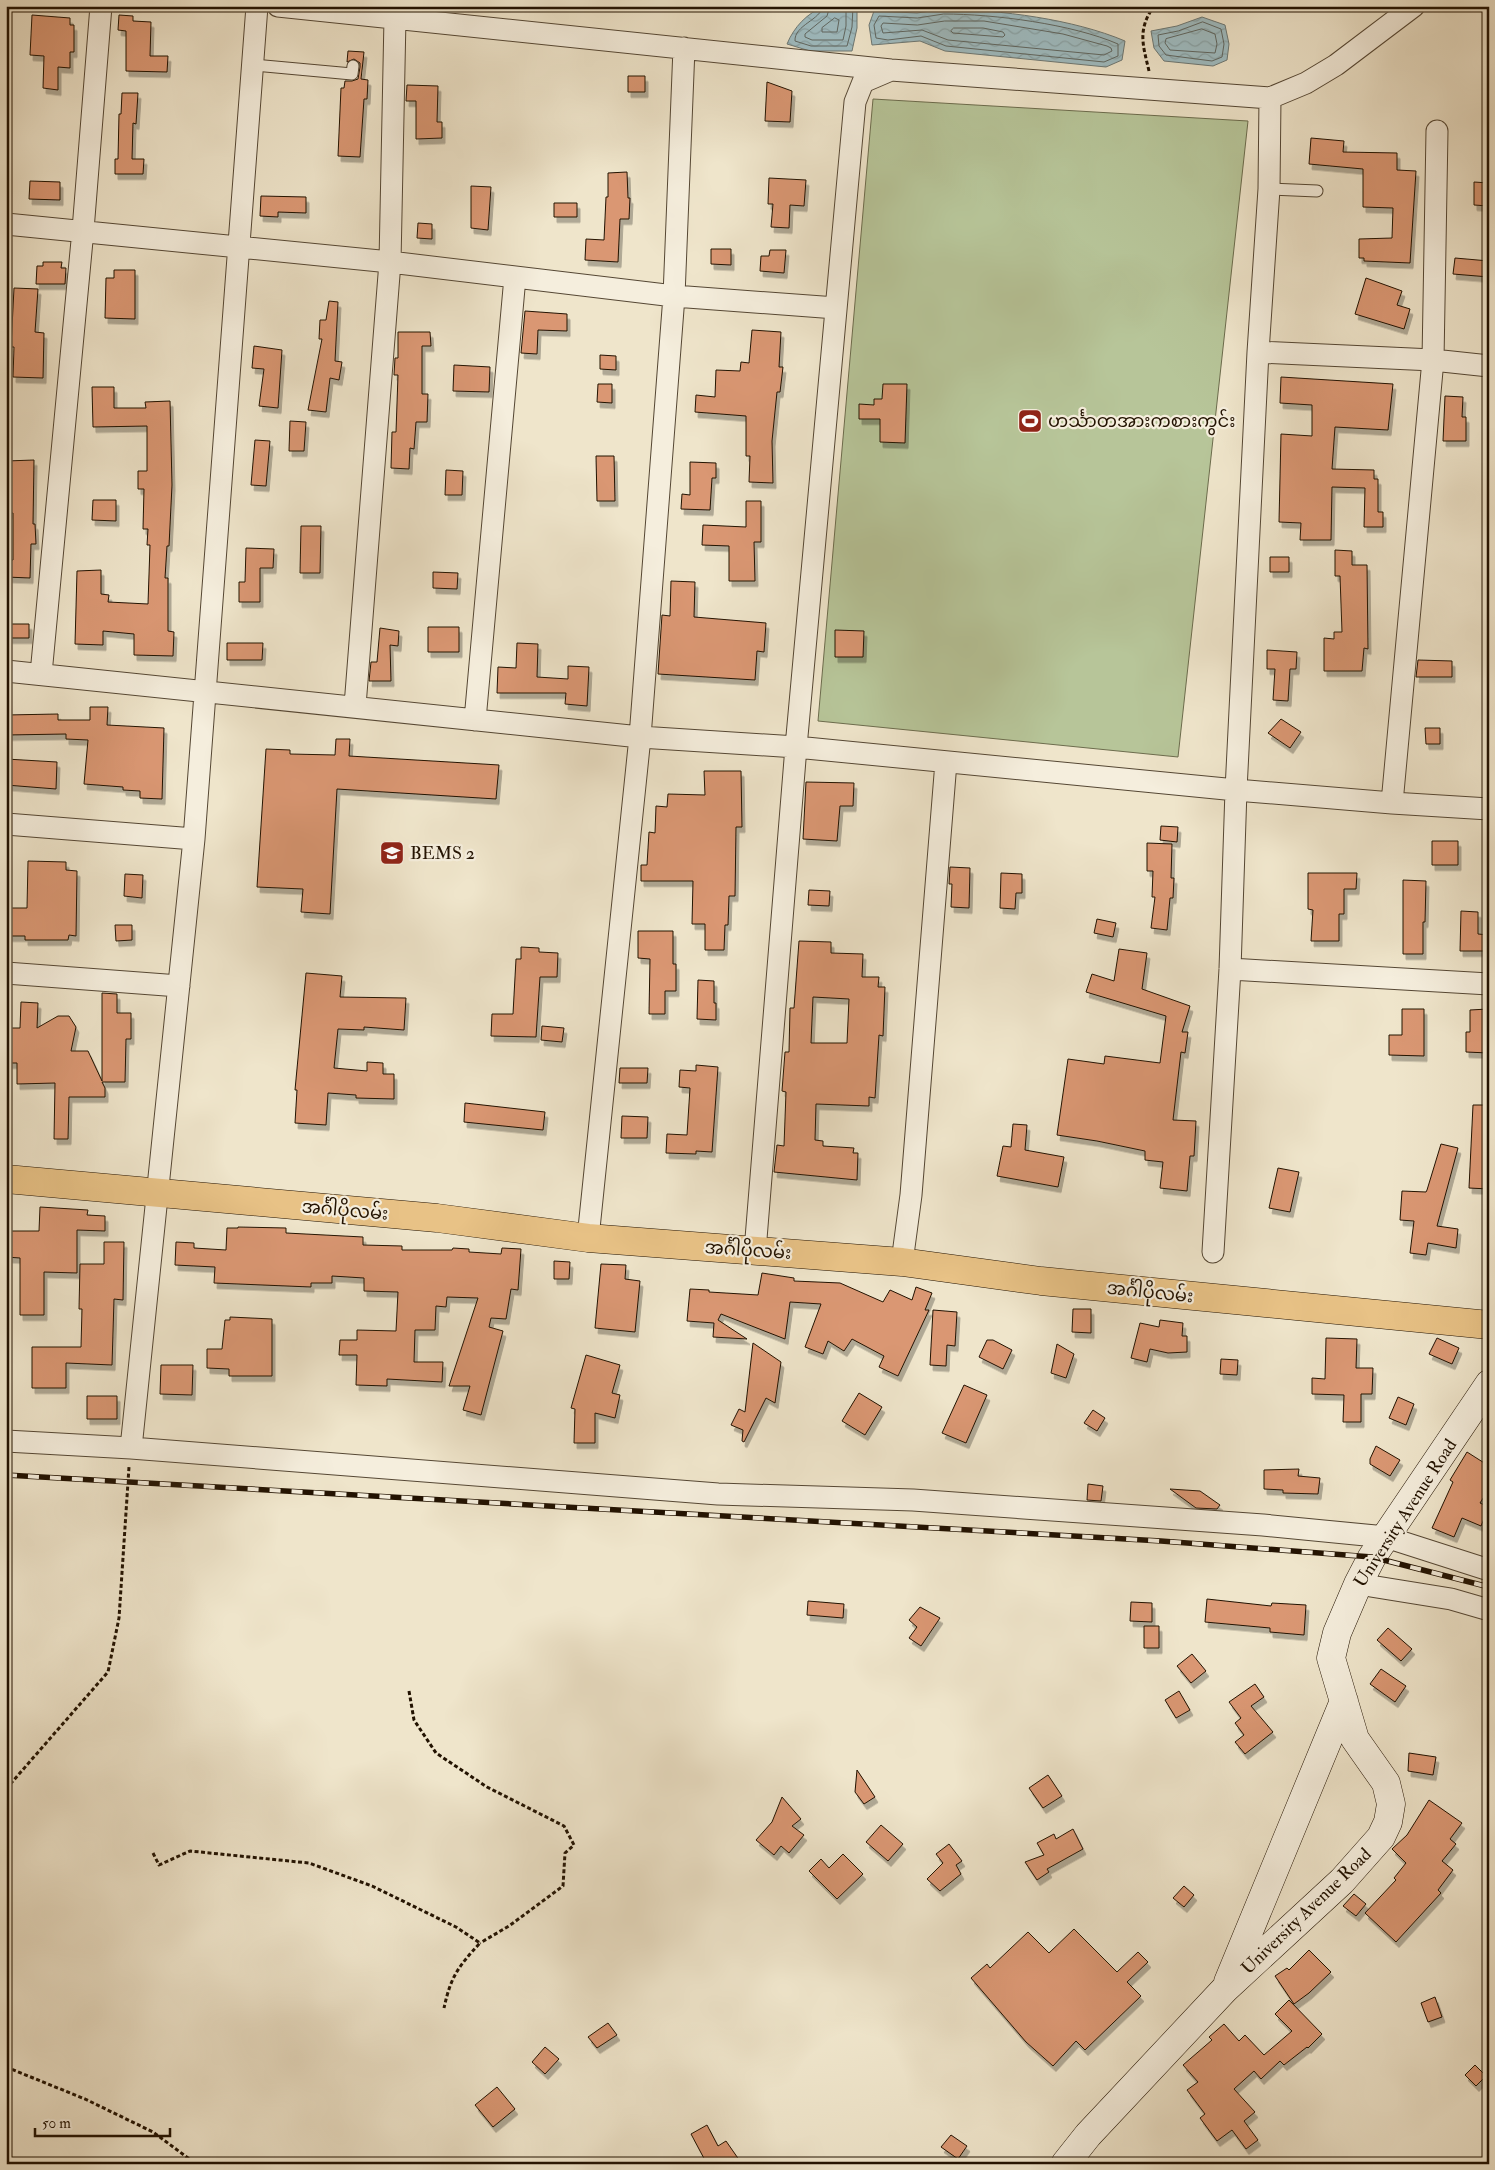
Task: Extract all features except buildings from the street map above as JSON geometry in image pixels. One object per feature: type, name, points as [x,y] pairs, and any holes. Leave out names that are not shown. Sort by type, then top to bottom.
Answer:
[{"type":"main road","name":"အင်္ဂါပိုလမ်း","points":[[6,1179],[438,1218],[588,1238],[902,1262],[1041,1281],[1489,1325]]},
{"type":"main road","name":"University Avenue Road","points":[[1065,2164],[1088,2135],[1225,1989],[1342,1881],[1381,1837],[1388,1822],[1391,1804],[1386,1783],[1355,1738],[1331,1658],[1337,1633],[1358,1584],[1386,1536],[1489,1384]]},
{"type":"main road","points":[[1225,1989],[1344,1701]]},
{"type":"street","points":[[41,674],[83,230],[101,6]]},
{"type":"street","points":[[131,1448],[194,839],[257,6]]},
{"type":"street","points":[[278,6],[891,70],[1270,98],[1306,83],[1336,65],[1414,6]]},
{"type":"street","points":[[355,706],[390,262],[395,18]]},
{"type":"street","points":[[588,1238],[640,737],[674,296],[684,48]]},
{"type":"street","points":[[755,1251],[796,747],[855,102],[863,82],[891,70]]},
{"type":"street","points":[[1213,1252],[1230,969],[1236,790],[1258,352],[1269,189],[1270,98]]},
{"type":"street","points":[[1392,803],[1433,360],[1437,131]]},
{"type":"street","points":[[6,224],[83,230],[390,262],[674,296],[836,308]]},
{"type":"street","points":[[475,720],[515,277]]},
{"type":"street","points":[[1258,352],[1433,360],[1489,366]]},
{"type":"street","points":[[6,671],[640,737],[796,747],[1236,790],[1489,809]]},
{"type":"street","points":[[902,1262],[911,1195],[946,762]]},
{"type":"street","points":[[6,824],[194,839]]},
{"type":"street","points":[[1230,969],[1489,984]]},
{"type":"street","points":[[6,973],[179,986]]},
{"type":"street","points":[[6,1441],[131,1448],[718,1494],[923,1501],[1262,1525],[1386,1536],[1489,1570]]},
{"type":"street","points":[[1358,1584],[1451,1599],[1489,1610]]},
{"type":"lane","points":[[253,64],[352,74],[353,66]]},
{"type":"lane","points":[[1269,189],[1316,191]]},
{"type":"path","points":[[1154,6],[1145,18],[1141,39],[1154,89]]},
{"type":"path","points":[[6,1789],[108,1672],[119,1618],[131,1448]]},
{"type":"path","points":[[409,1692],[414,1720],[436,1753],[487,1787],[564,1826],[574,1845],[566,1853],[563,1886],[509,1926],[480,1943],[459,1966],[450,1985],[444,2008]]},
{"type":"path","points":[[153,1853],[159,1865],[190,1852],[309,1862],[372,1886],[456,1928],[480,1943]]},
{"type":"path","points":[[6,2067],[85,2099],[153,2132],[196,2164]]},
{"type":"green space","name":"ဟင်္သာတအားကစားကွင်း","points":[[873,99],[1248,121],[1178,757],[818,721]]},
{"type":"water","points":[[825,6],[857,6],[857,28],[852,51],[810,51],[787,44],[793,32],[802,21],[812,12]]},
{"type":"water","points":[[944,9],[989,11],[1036,17],[1060,21],[1105,33],[1125,41],[1122,60],[1106,67],[945,51],[920,41],[872,45],[869,25],[874,11],[917,13]]},
{"type":"water","points":[[1202,17],[1225,25],[1229,44],[1227,60],[1213,66],[1164,61],[1154,48],[1151,31],[1177,26]]},
{"type":"railway","points":[[6,1475],[1161,1541],[1372,1557],[1489,1587]]},
{"type":"place","name":"ဟင်္သာတအားကစားကွင်း","points":[[1030,421]]},
{"type":"place","name":"BEMS 2","points":[[392,853]]}]
